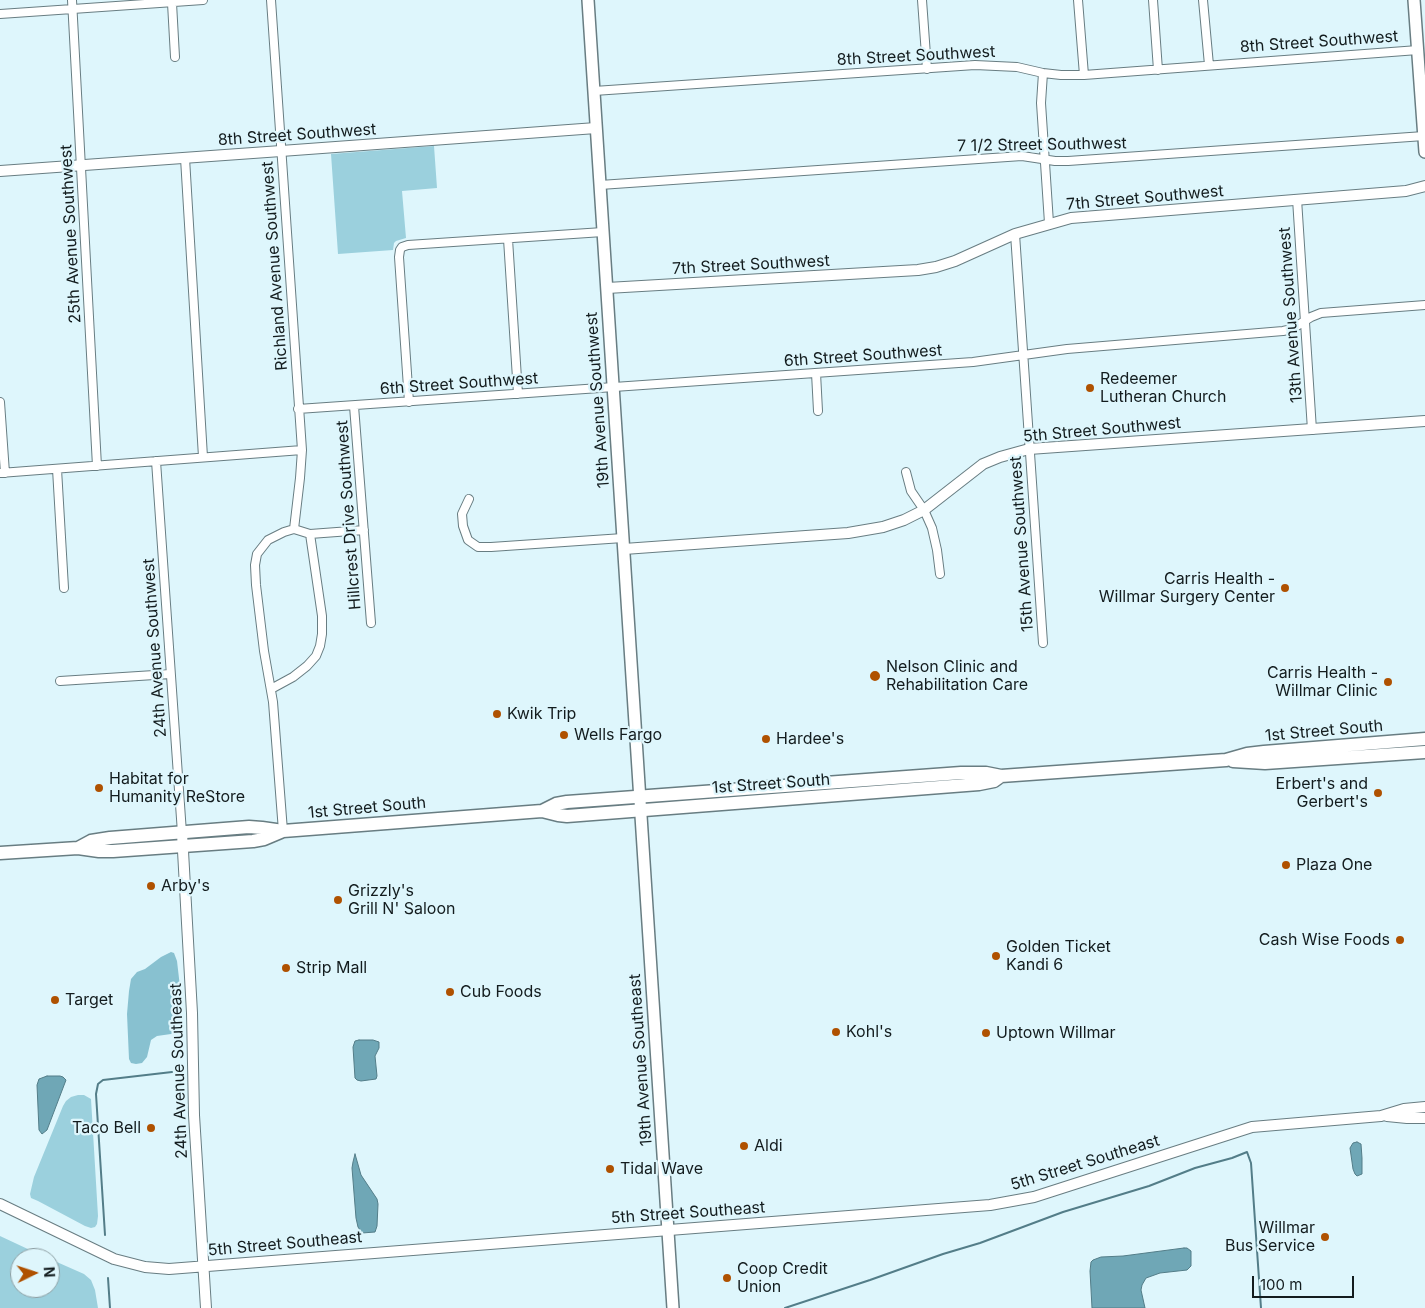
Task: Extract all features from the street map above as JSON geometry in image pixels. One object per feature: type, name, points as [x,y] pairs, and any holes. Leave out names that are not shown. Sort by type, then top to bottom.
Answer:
[{"type":"main road","name":"19th Avenue Southwest","points":[[588,0],[640,797]]},
{"type":"main road","points":[[1414,0],[1425,152]]},
{"type":"main road","name":"1st Street South","points":[[1226,760],[1246,754],[1264,752],[1425,739]]},
{"type":"main road","name":"1st Street South","points":[[542,811],[556,804],[566,802],[961,773],[986,773],[1001,776],[1226,760],[1265,763],[1425,752]]},
{"type":"main road","name":"1st Street South","points":[[78,848],[91,841],[103,839],[249,828],[283,831],[542,811],[567,816],[979,784],[994,781],[1001,776]]},
{"type":"main road","name":"19th Avenue Southeast","points":[[640,797],[673,1308]]},
{"type":"main road","name":"1st Street South","points":[[0,854],[78,848],[104,852],[253,841],[271,837],[283,831]]},
{"type":"street","name":"25th Avenue Southwest","points":[[72,0],[97,466]]},
{"type":"street","points":[[0,14],[203,0]]},
{"type":"street","name":"Richland Avenue Southwest","points":[[271,0],[302,450],[294,529]]},
{"type":"street","points":[[922,0],[927,69]]},
{"type":"street","points":[[1078,0],[1084,75]]},
{"type":"street","points":[[1152,0],[1158,70]]},
{"type":"street","points":[[1203,0],[1209,65]]},
{"type":"street","points":[[172,3],[175,57]]},
{"type":"street","name":"8th Street Southwest","points":[[594,91],[975,65],[1017,67],[1061,75],[1084,75],[1418,50]]},
{"type":"street","points":[[1043,73],[1044,159],[1049,223]]},
{"type":"street","name":"8th Street Southwest","points":[[0,170],[596,128]]},
{"type":"street","name":"7 1/2 Street Southwest","points":[[600,185],[1022,156],[1068,161],[1424,136]]},
{"type":"street","points":[[185,158],[203,457]]},
{"type":"street","name":"7th Street Southwest","points":[[607,288],[918,270],[955,261],[1015,234],[1071,218],[1406,191],[1425,186]]},
{"type":"street","name":"13th Avenue Southwest","points":[[1297,199],[1312,430]]},
{"type":"street","points":[[409,402],[400,249],[408,245],[603,232]]},
{"type":"street","name":"15th Avenue Southwest","points":[[1015,234],[1043,643]]},
{"type":"street","points":[[508,239],[518,394]]},
{"type":"street","name":"6th Street Southwest","points":[[298,409],[973,362],[1067,349],[1283,332],[1316,315],[1327,312],[1425,305]]},
{"type":"street","points":[[816,373],[818,411]]},
{"type":"street","points":[[0,402],[2,473],[302,450]]},
{"type":"street","name":"Hillcrest Drive Southwest","points":[[354,406],[371,623]]},
{"type":"street","name":"5th Street Southwest","points":[[469,499],[462,514],[463,526],[468,540],[478,546],[623,543],[858,532],[888,526],[904,520],[924,510],[983,464],[1000,457],[1029,450],[1425,421]]},
{"type":"street","name":"24th Avenue Southwest","points":[[156,461],[182,833]]},
{"type":"street","points":[[57,469],[64,588]]},
{"type":"street","points":[[906,472],[911,492],[924,510],[935,538],[940,574]]},
{"type":"street","points":[[283,831],[271,689],[264,651],[254,565],[257,554],[268,540],[284,532],[294,529],[310,534],[364,530]]},
{"type":"street","points":[[271,689],[293,677],[307,666],[316,656],[320,646],[322,616],[310,534]]},
{"type":"street","points":[[60,681],[170,674]]},
{"type":"street","name":"24th Avenue Southeast","points":[[182,833],[192,1012],[194,1115],[206,1308]]},
{"type":"street","name":"5th Street Southeast","points":[[1381,1116],[1425,1107]]},
{"type":"street","name":"5th Street Southeast","points":[[0,1204],[104,1255],[124,1262],[160,1269],[1006,1203],[1048,1192],[1245,1128],[1273,1124],[1381,1116],[1425,1118]]},
{"type":"shaded area","points":[[434,146],[437,188],[402,191],[406,238],[396,241],[393,250],[338,254],[331,154]]},
{"type":"shaded area","points":[[171,952],[174,953],[177,961],[181,1024],[171,1034],[157,1036],[151,1040],[147,1057],[142,1063],[131,1063],[129,1059],[127,1014],[131,979],[137,972]]},
{"type":"shaded area","points":[[355,1041],[379,1042],[379,1048],[375,1056],[376,1079],[361,1081],[355,1078],[353,1047]]},
{"type":"shaded area","points":[[47,1076],[60,1076],[66,1080],[47,1130],[42,1134],[39,1130],[37,1085],[39,1079]]},
{"type":"shaded area","points":[[84,1095],[91,1099],[98,1216],[97,1224],[91,1228],[31,1198],[30,1194],[34,1177],[63,1106],[71,1097]]},
{"type":"shaded area","points":[[1353,1143],[1361,1144],[1362,1174],[1357,1176],[1353,1169],[1350,1148]]},
{"type":"shaded area","points":[[355,1154],[361,1175],[377,1199],[377,1226],[375,1232],[362,1233],[358,1227],[352,1168]]},
{"type":"shaded area","points":[[0,1236],[26,1248],[10,1248],[10,1298],[60,1298],[60,1263],[84,1274],[91,1280],[98,1308],[0,1308]]},
{"type":"shaded area","points":[[1187,1248],[1191,1251],[1191,1266],[1187,1270],[1160,1273],[1146,1278],[1141,1290],[1145,1308],[1092,1308],[1090,1271],[1093,1260],[1101,1257]]},
{"type":"waterway","points":[[105,1235],[96,1094],[98,1084],[103,1080],[172,1072]]},
{"type":"waterway","points":[[785,1308],[980,1243],[1063,1212],[1149,1186],[1195,1168],[1247,1152],[1251,1163],[1261,1308]]},
{"type":"waterway","points":[[108,1278],[110,1308]]},
{"type":"place","name":"Redeemer Lutheran Church","points":[[1090,388]]},
{"type":"place","name":"Carris Health - Willmar Surgery Center","points":[[1285,588]]},
{"type":"place","name":"Nelson Clinic and Rehabilitation Care","points":[[875,676]]},
{"type":"place","name":"Carris Health - Willmar Clinic","points":[[1388,682]]},
{"type":"place","name":"Kwik Trip","points":[[497,714]]},
{"type":"place","name":"Wells Fargo","points":[[564,735]]},
{"type":"place","name":"Hardee's","points":[[766,739]]},
{"type":"place","name":"Habitat for Humanity ReStore","points":[[99,788]]},
{"type":"place","name":"Erbert's and Gerbert's","points":[[1378,793]]},
{"type":"place","name":"Plaza One","points":[[1286,865]]},
{"type":"place","name":"Arby's","points":[[151,886]]},
{"type":"place","name":"Grizzly's Grill N' Saloon","points":[[338,900]]},
{"type":"place","name":"Cash Wise Foods","points":[[1400,940]]},
{"type":"place","name":"Golden Ticket Kandi 6","points":[[996,956]]},
{"type":"place","name":"Strip Mall","points":[[286,968]]},
{"type":"place","name":"Cub Foods","points":[[450,992]]},
{"type":"place","name":"Target","points":[[55,1000]]},
{"type":"place","name":"Kohl's","points":[[836,1032]]},
{"type":"place","name":"Uptown Willmar","points":[[986,1033]]},
{"type":"place","name":"Taco Bell","points":[[151,1128]]},
{"type":"place","name":"Aldi","points":[[744,1146]]},
{"type":"place","name":"Tidal Wave","points":[[610,1169]]},
{"type":"place","name":"Willmar Bus Service","points":[[1325,1237]]},
{"type":"place","name":"Coop Credit Union","points":[[727,1278]]}]
